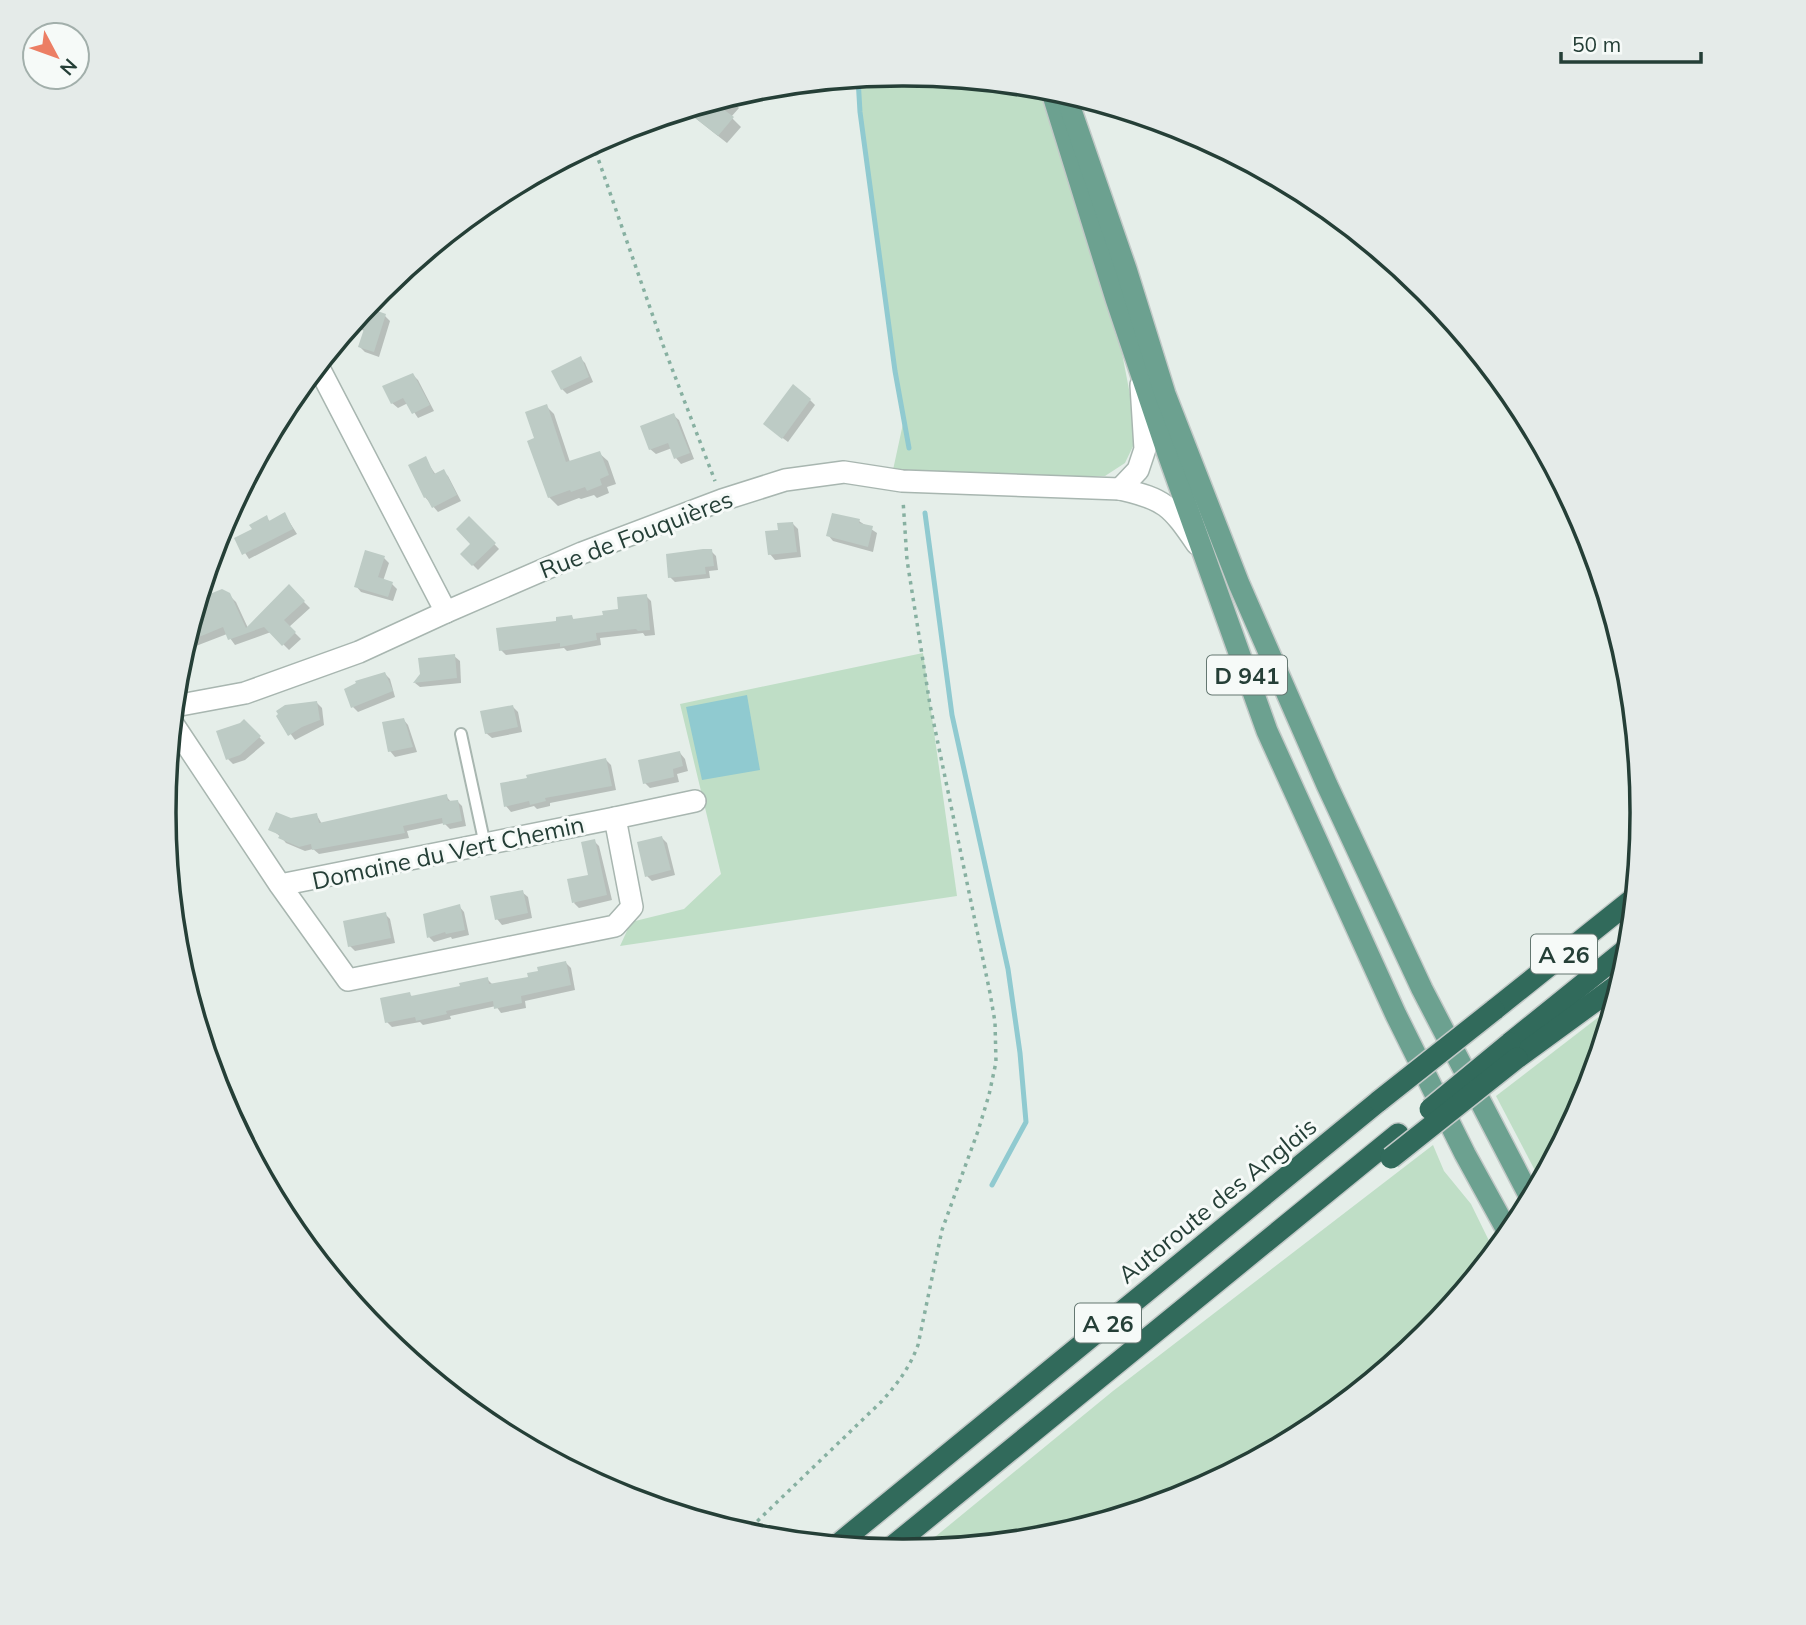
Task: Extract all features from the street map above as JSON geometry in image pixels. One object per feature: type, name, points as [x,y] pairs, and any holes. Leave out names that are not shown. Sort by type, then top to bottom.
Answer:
[{"type":"highway","name":"Autoroute des Anglais","points":[[847,1537],[1379,1101],[1624,905]]},
{"type":"highway","name":"A 26","points":[[902,1539],[1398,1134],[1513,1050],[1615,960]]},
{"type":"highway","points":[[1362,1163],[1391,1158],[1513,1050],[1607,991]]},
{"type":"main road","name":"D 941","points":[[1055,102],[1140,372],[1267,731],[1396,1015],[1502,1223]]},
{"type":"main road","name":"D 941","points":[[1069,106],[1126,269],[1165,394],[1239,584],[1327,785],[1422,989],[1525,1187]]},
{"type":"street","points":[[1119,489],[1138,470],[1145,449],[1140,372]]},
{"type":"street","points":[[323,375],[446,612]]},
{"type":"street","name":"Rue de Fouquières","points":[[184,704],[245,693],[359,652],[582,553],[722,500],[785,480],[844,472],[902,481],[1119,489],[1165,503],[1183,523],[1204,555]]},
{"type":"street","name":"Domaine du Vert Chemin","points":[[181,735],[280,885],[348,980],[615,926],[632,907],[615,818]]},
{"type":"street","name":"Domaine du Vert Chemin","points":[[280,885],[695,801]]},
{"type":"lane","points":[[461,734],[485,845]]},
{"type":"path","points":[[597,154],[663,345],[722,500]]},
{"type":"path","points":[[755,1524],[882,1401],[913,1360],[943,1230],[978,1131],[996,1062],[995,1021],[930,705],[907,559],[902,481]]},
{"type":"green space","points":[[859,87],[951,87],[1047,100],[1102,249],[1132,405],[1136,440],[1125,463],[1105,476],[1008,476],[893,470],[904,419]]},
{"type":"green space","points":[[923,653],[957,896],[620,946],[631,922],[684,909],[721,874],[680,704]]},
{"type":"green space","points":[[1600,1016],[1574,1091],[1535,1170],[1496,1096]]},
{"type":"green space","points":[[1433,1145],[1444,1171],[1471,1204],[1489,1241],[1449,1292],[1382,1359],[1307,1417],[1266,1442],[1181,1484],[1137,1501],[1045,1525],[998,1533],[933,1538],[1113,1391]]},
{"type":"water","points":[[747,695],[760,770],[702,780],[686,707]]},
{"type":"building","points":[[723,109],[734,117],[718,136],[694,117]]},
{"type":"building","points":[[378,311],[386,314],[374,352],[358,347],[364,329],[362,328]]},
{"type":"building","points":[[581,356],[589,377],[561,390],[551,371]]},
{"type":"building","points":[[413,373],[430,405],[412,414],[403,398],[391,404],[382,386]]},
{"type":"building","points":[[793,384],[811,399],[782,439],[763,424]]},
{"type":"building","points":[[547,404],[566,462],[600,451],[609,475],[600,479],[602,485],[587,491],[585,487],[571,492],[570,490],[548,498],[527,441],[534,438],[525,412]]},
{"type":"building","points":[[674,413],[690,453],[674,459],[668,443],[649,450],[640,426]]},
{"type":"building","points":[[426,456],[434,474],[444,469],[457,495],[432,508],[426,497],[424,498],[408,465]]},
{"type":"building","points":[[285,512],[293,529],[242,555],[234,538],[252,529],[249,525],[267,515],[269,521]]},
{"type":"building","points":[[832,513],[860,519],[859,523],[873,526],[868,547],[826,536]]},
{"type":"building","points":[[469,516],[496,543],[472,566],[460,554],[470,544],[456,529]]},
{"type":"building","points":[[793,522],[797,552],[768,555],[765,531],[778,530],[777,523]]},
{"type":"building","points":[[712,549],[714,566],[705,567],[706,574],[668,578],[666,554]]},
{"type":"building","points":[[365,550],[385,556],[378,577],[393,582],[388,597],[354,587]]},
{"type":"building","points":[[289,584],[305,601],[284,620],[296,632],[282,646],[264,627],[228,640],[223,627],[199,637],[210,594],[222,589],[230,593],[246,628]]},
{"type":"building","points":[[647,594],[650,630],[596,633],[597,640],[560,647],[560,643],[499,651],[496,628],[556,621],[556,617],[572,615],[573,619],[603,615],[602,611],[618,609],[617,597]]},
{"type":"building","points":[[455,654],[457,678],[413,683],[420,674],[418,658]]},
{"type":"building","points":[[385,672],[393,691],[351,708],[344,689],[356,683],[355,681]]},
{"type":"building","points":[[317,701],[320,720],[288,736],[276,716],[276,711],[285,705]]},
{"type":"building","points":[[513,705],[518,727],[485,734],[480,711]]},
{"type":"building","points":[[404,718],[413,747],[388,752],[382,722]]},
{"type":"building","points":[[244,719],[261,736],[240,755],[226,760],[216,731],[240,723]]},
{"type":"building","points":[[680,751],[683,766],[673,769],[674,777],[643,784],[638,760]]},
{"type":"building","points":[[606,758],[612,786],[545,798],[546,801],[530,805],[529,801],[504,807],[500,783]]},
{"type":"building","points":[[447,794],[448,801],[458,800],[462,821],[443,825],[442,818],[403,826],[405,833],[312,850],[311,844],[299,847],[278,838],[280,835],[268,830],[276,812],[291,818],[317,813],[319,823]]},
{"type":"building","points":[[662,836],[671,870],[645,877],[637,842]]},
{"type":"building","points":[[595,839],[607,895],[572,903],[567,879],[588,875],[581,842]]},
{"type":"building","points":[[523,890],[528,913],[495,920],[490,896]]},
{"type":"building","points":[[460,904],[465,930],[445,932],[427,938],[423,914]]},
{"type":"building","points":[[386,912],[391,938],[348,947],[343,921]]},
{"type":"building","points":[[566,961],[571,985],[521,996],[522,1003],[494,1009],[493,1001],[446,1011],[447,1014],[416,1021],[415,1017],[385,1023],[380,998],[410,992],[411,996],[488,977],[489,984],[528,977],[527,973],[538,971],[537,967]]},
{"type":"waterway","points":[[859,87],[895,371],[909,448]]},
{"type":"waterway","points":[[925,513],[952,715],[1008,969],[1020,1053],[1026,1122],[992,1185]]}]
